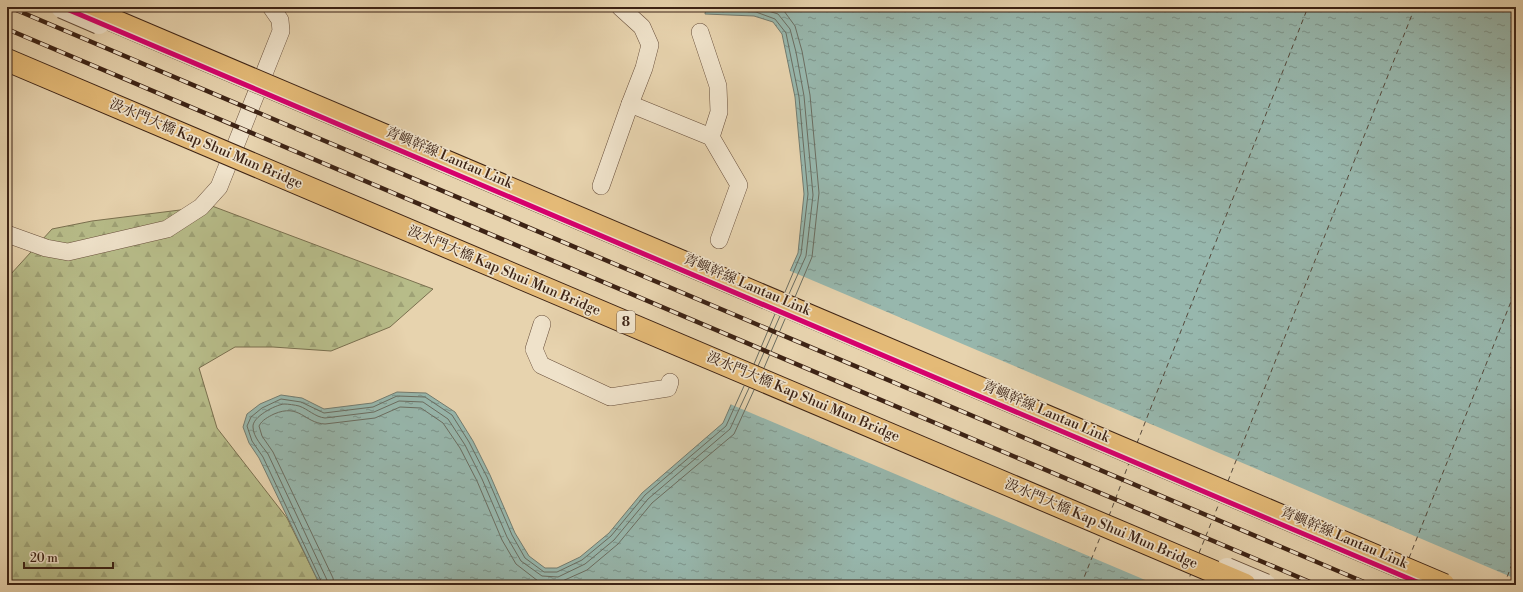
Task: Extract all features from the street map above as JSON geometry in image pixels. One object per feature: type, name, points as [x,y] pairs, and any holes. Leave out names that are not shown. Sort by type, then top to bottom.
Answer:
[{"type":"highway","points":[[82,7],[1444,585]]},
{"type":"highway","name":"汲水門大橋 Kap Shui Mun Bridge","points":[[7,60],[1245,585]]},
{"type":"street","name":"青嶼幹線 Lantau Link","points":[[62,7],[1424,585]]},
{"type":"street","points":[[7,51],[1264,585]]},
{"type":"lane","points":[[7,234],[46,248],[68,252],[167,229],[201,207],[219,187],[282,30],[280,20],[271,7]]},
{"type":"lane","points":[[601,186],[644,68],[650,45],[642,27],[620,7]]},
{"type":"lane","points":[[700,32],[718,86],[719,112],[711,137]]},
{"type":"lane","points":[[630,104],[711,137],[739,185],[719,240]]},
{"type":"lane","points":[[542,324],[534,349],[541,365],[610,397],[668,388],[670,382]]},
{"type":"green space","points":[[212,206],[433,289],[390,327],[331,351],[273,347],[235,347],[199,368],[217,428],[287,518],[320,585],[7,585],[7,274],[10,275],[52,229],[92,221]]},
{"type":"water","points":[[706,7],[1516,7],[1516,585],[320,585],[259,458],[249,443],[243,427],[247,414],[260,404],[281,395],[302,398],[324,409],[372,403],[397,392],[426,393],[455,412],[473,441],[490,475],[515,533],[529,556],[545,568],[557,568],[580,557],[609,533],[642,493],[723,423],[798,253],[804,194],[795,97],[782,34],[773,22],[754,16],[705,14]]},
{"type":"pier","points":[[788,270],[1516,579],[1516,585],[1157,585],[730,404]]},
{"type":"ferry route","points":[[1137,443],[1308,7]]},
{"type":"ferry route","points":[[1228,481],[1415,7]]},
{"type":"ferry route","points":[[1409,558],[1516,289]]},
{"type":"ferry route","points":[[1109,516],[1129,463]]},
{"type":"ferry route","points":[[1199,553],[1220,501]]},
{"type":"ferry route","points":[[1081,585],[1101,535]]},
{"type":"ferry route","points":[[1504,585],[1516,554]]},
{"type":"ferry route","points":[[1187,585],[1191,573]]},
{"type":"ferry route","points":[[1398,585],[1401,578]]},
{"type":"railway","points":[[14,9],[1371,585]]},
{"type":"railway","points":[[7,29],[1317,585]]},
{"type":"cycle path","points":[[62,7],[1424,585]]}]
